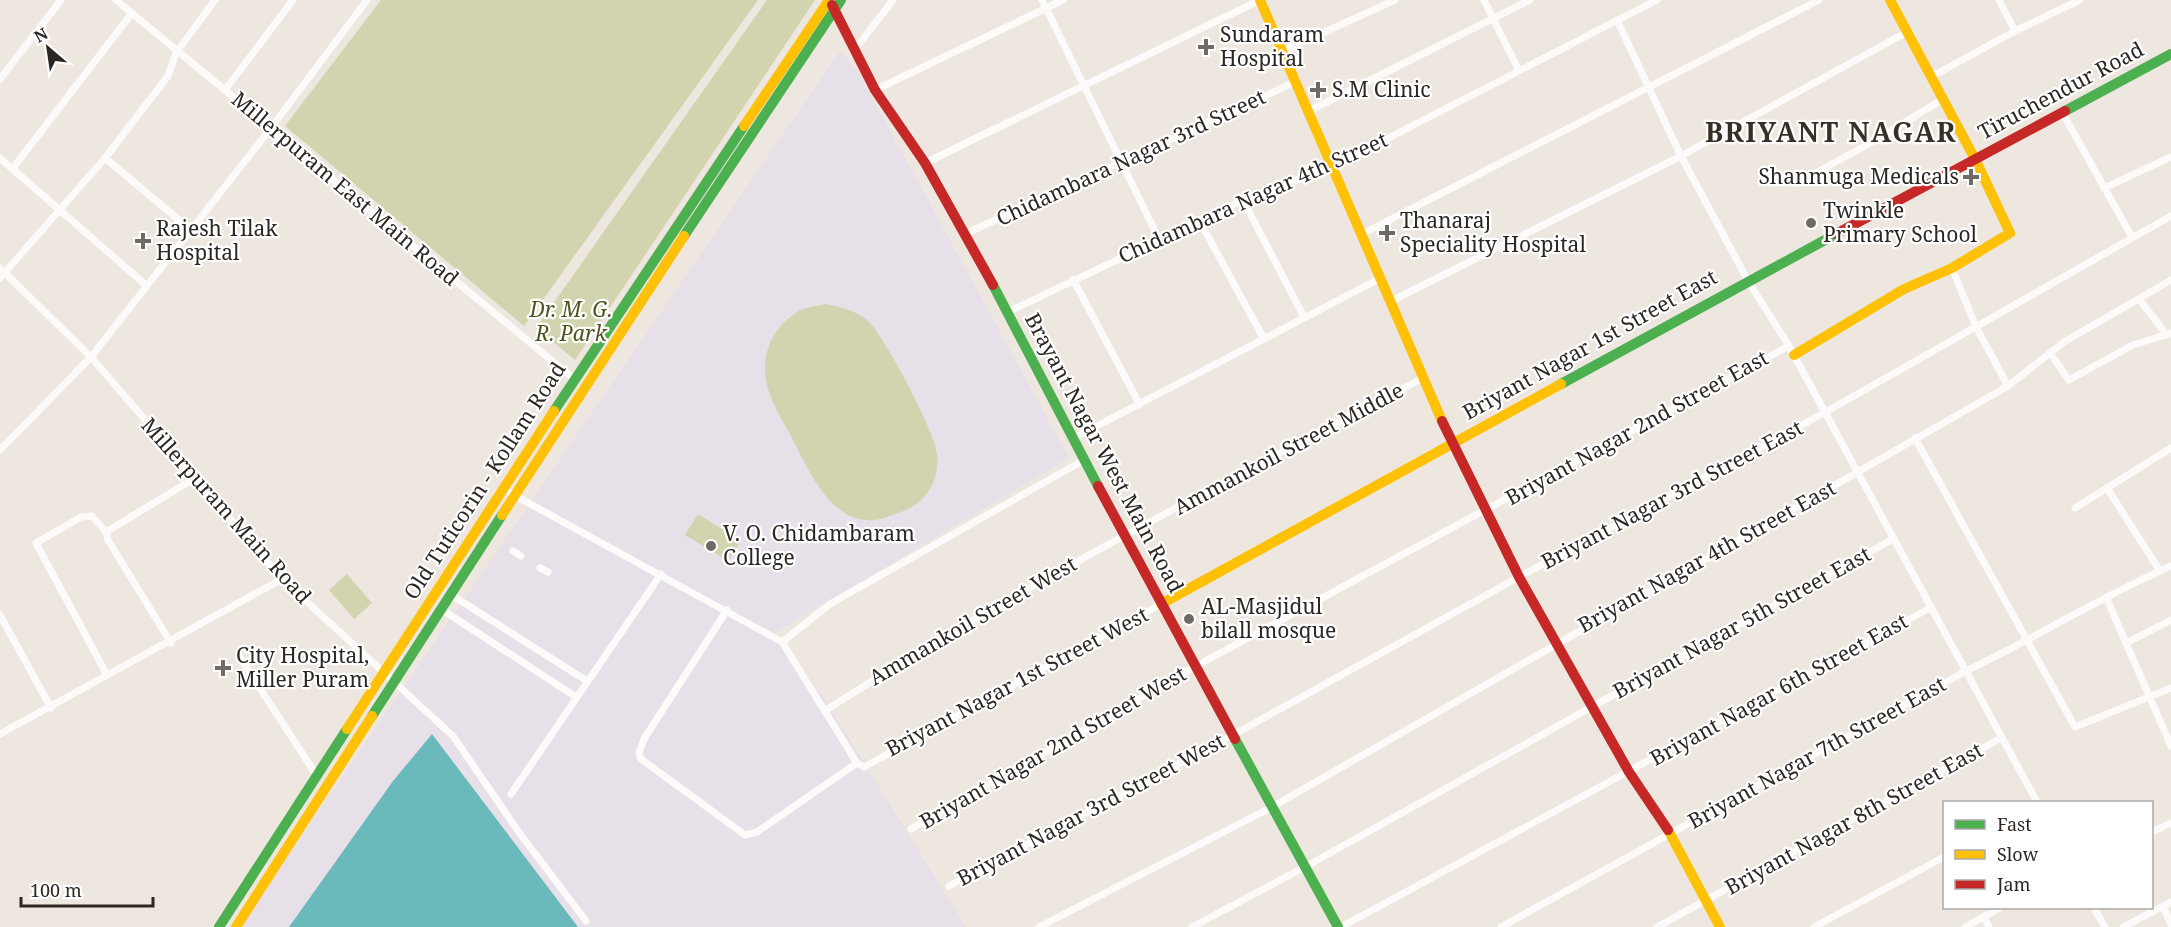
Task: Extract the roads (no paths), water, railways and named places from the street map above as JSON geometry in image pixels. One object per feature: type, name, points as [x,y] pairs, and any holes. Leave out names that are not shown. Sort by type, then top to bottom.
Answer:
[{"type":"main road","points":[[1260,0],[1452,443],[1519,577],[1629,772],[1670,833],[1720,927]]},
{"type":"main road","points":[[1791,350],[1904,290],[1952,268],[2010,233],[1975,159],[1890,0]]},
{"type":"main road","name":"Brayant Nagar West Main Road","points":[[834,3],[853,51],[875,90],[925,163],[1008,312],[1124,537],[1340,927]]},
{"type":"main road","points":[[236,927],[834,3]]},
{"type":"main road","name":"Old Tuticorin - Kollam Road","points":[[220,926],[574,379],[834,3]]},
{"type":"main road","name":"Tiruchendur Road","points":[[1748,281],[2171,54]]},
{"type":"main road","name":"Briyant Nagar 1st Street East","points":[[1161,604],[1748,281]]},
{"type":"street","points":[[0,79],[61,0]]},
{"type":"street","name":"Millerpuram East Main Road","points":[[116,0],[574,379]]},
{"type":"street","points":[[2,273],[105,158],[168,76],[178,51],[215,0]]},
{"type":"street","points":[[225,90],[294,0]]},
{"type":"street","points":[[0,450],[91,357],[271,128],[367,0]]},
{"type":"street","points":[[853,51],[892,0]]},
{"type":"street","points":[[1042,0],[1159,239]]},
{"type":"street","points":[[875,90],[1063,0]]},
{"type":"street","points":[[925,163],[1260,0]]},
{"type":"street","points":[[1283,51],[1395,0]]},
{"type":"street","points":[[1484,0],[1518,69]]},
{"type":"street","points":[[1310,111],[1493,21],[1530,0]]},
{"type":"street","name":"Chidambara Nagar 4th Street","points":[[1008,312],[1072,279],[1243,200],[1332,167],[1518,69],[1657,0]]},
{"type":"street","points":[[1360,235],[1819,0]]},
{"type":"street","points":[[1999,0],[2015,31]]},
{"type":"street","points":[[1931,77],[2015,31],[2080,0]]},
{"type":"street","points":[[13,168],[132,13]]},
{"type":"street","points":[[1617,20],[1681,156],[1748,281],[1791,350],[1964,672],[2036,801]]},
{"type":"street","points":[[1389,302],[1681,156],[1907,32]]},
{"type":"street","name":"Chidambara Nagar 3rd Street","points":[[964,234],[1297,81]]},
{"type":"street","points":[[1797,183],[1876,140],[1943,99]]},
{"type":"street","points":[[2062,112],[2132,237]]},
{"type":"street","points":[[2104,188],[2171,157]]},
{"type":"street","points":[[0,158],[147,286]]},
{"type":"street","points":[[105,158],[191,230]]},
{"type":"street","points":[[1243,200],[1304,317]]},
{"type":"street","name":"Briyant Nagar 3rd Street East","points":[[1233,735],[1519,577],[1824,413],[2171,216]]},
{"type":"street","points":[[1199,220],[1264,339]]},
{"type":"street","points":[[1952,268],[1976,327],[2008,386]]},
{"type":"street","name":"Millerpuram Main Road","points":[[2,273],[91,357],[282,579],[453,736],[518,831],[586,921]]},
{"type":"street","points":[[1072,279],[1140,405]]},
{"type":"street","points":[[1072,440],[1379,279]]},
{"type":"street","name":"Briyant Nagar 4th Street East","points":[[1039,927],[1272,807],[1556,642],[2008,386],[2064,342],[2171,280]]},
{"type":"street","points":[[2050,353],[2069,380],[2133,345],[2169,334],[2139,299]]},
{"type":"street","name":"Briyant Nagar 2nd Street East","points":[[1196,666],[1791,350]]},
{"type":"street","name":"Ammankoil Street Middle","points":[[1124,537],[1423,378]]},
{"type":"street","points":[[1916,438],[2075,728],[2171,688]]},
{"type":"street","points":[[2075,508],[2171,448]]},
{"type":"street","points":[[782,642],[830,604],[1084,460]]},
{"type":"street","points":[[106,532],[195,478]]},
{"type":"street","points":[[2107,488],[2160,571]]},
{"type":"street","points":[[502,489],[727,610],[782,642],[857,762],[757,832],[745,835],[641,759],[639,753],[644,739],[727,610]]},
{"type":"street","points":[[107,675],[36,543],[81,517],[92,516],[106,532],[108,540],[171,643]]},
{"type":"street","name":"Ammankoil Street West","points":[[826,710],[989,609],[1124,537]]},
{"type":"street","name":"Briyant Nagar 5th Street East","points":[[1192,927],[1305,867],[1893,539]]},
{"type":"street","points":[[513,551],[521,556]]},
{"type":"street","name":"Briyant Nagar 7th Street East","points":[[1501,927],[1964,672],[2026,642],[2106,597],[2171,566]]},
{"type":"street","points":[[540,568],[548,573]]},
{"type":"street","points":[[511,794],[661,574]]},
{"type":"street","points":[[0,734],[51,708],[107,675],[171,643],[282,579]]},
{"type":"street","points":[[450,594],[587,681]]},
{"type":"street","points":[[2106,597],[2171,746]]},
{"type":"street","name":"Briyant Nagar 1st Street West","points":[[857,762],[864,766],[1161,604]]},
{"type":"street","name":"Briyant Nagar 6th Street East","points":[[1340,927],[1930,608]]},
{"type":"street","points":[[441,609],[576,697]]},
{"type":"street","points":[[0,615],[51,708]]},
{"type":"street","points":[[2126,643],[2171,620]]},
{"type":"street","points":[[239,656],[317,776]]},
{"type":"street","name":"Briyant Nagar 2nd Street West","points":[[911,829],[1196,666]]},
{"type":"street","name":"Briyant Nagar 3rd Street West","points":[[949,886],[1233,735]]},
{"type":"street","name":"Briyant Nagar 8th Street East","points":[[1657,927],[2001,738]]},
{"type":"street","points":[[2153,831],[2171,823]]},
{"type":"street","points":[[1814,927],[1943,858]]},
{"type":"street","points":[[2123,927],[2171,902]]},
{"type":"street","points":[[2163,906],[2171,925]]},
{"type":"street","points":[[1965,927],[1998,909]]},
{"type":"street","points":[[2095,909],[2105,927]]},
{"type":"street","points":[[1984,917],[1989,927]]},
{"type":"water","points":[[432,734],[578,927],[289,927],[393,781]]},
{"type":"place","name":"Sundaram Hospital","points":[[1206,47]]},
{"type":"place","name":"S.M Clinic","points":[[1318,90]]},
{"type":"place","name":"Shanmuga Medicals","points":[[1971,177]]},
{"type":"place","name":"Twinkle Primary School","points":[[1811,223]]},
{"type":"place","name":"Thanaraj Speciality Hospital","points":[[1387,233]]},
{"type":"place","name":"Rajesh Tilak Hospital","points":[[143,241]]},
{"type":"place","name":"V. O. Chidambaram College","points":[[711,546]]},
{"type":"place","name":"AL-Masjidul bilall mosque","points":[[1189,619]]},
{"type":"place","name":"City Hospital, Miller Puram","points":[[223,668]]},
{"type":"district","name":"BRIYANT NAGAR","points":[[1831,133]]},
{"type":"park label","name":"Dr. M. G. R. Park","points":[[571,322]]}]
